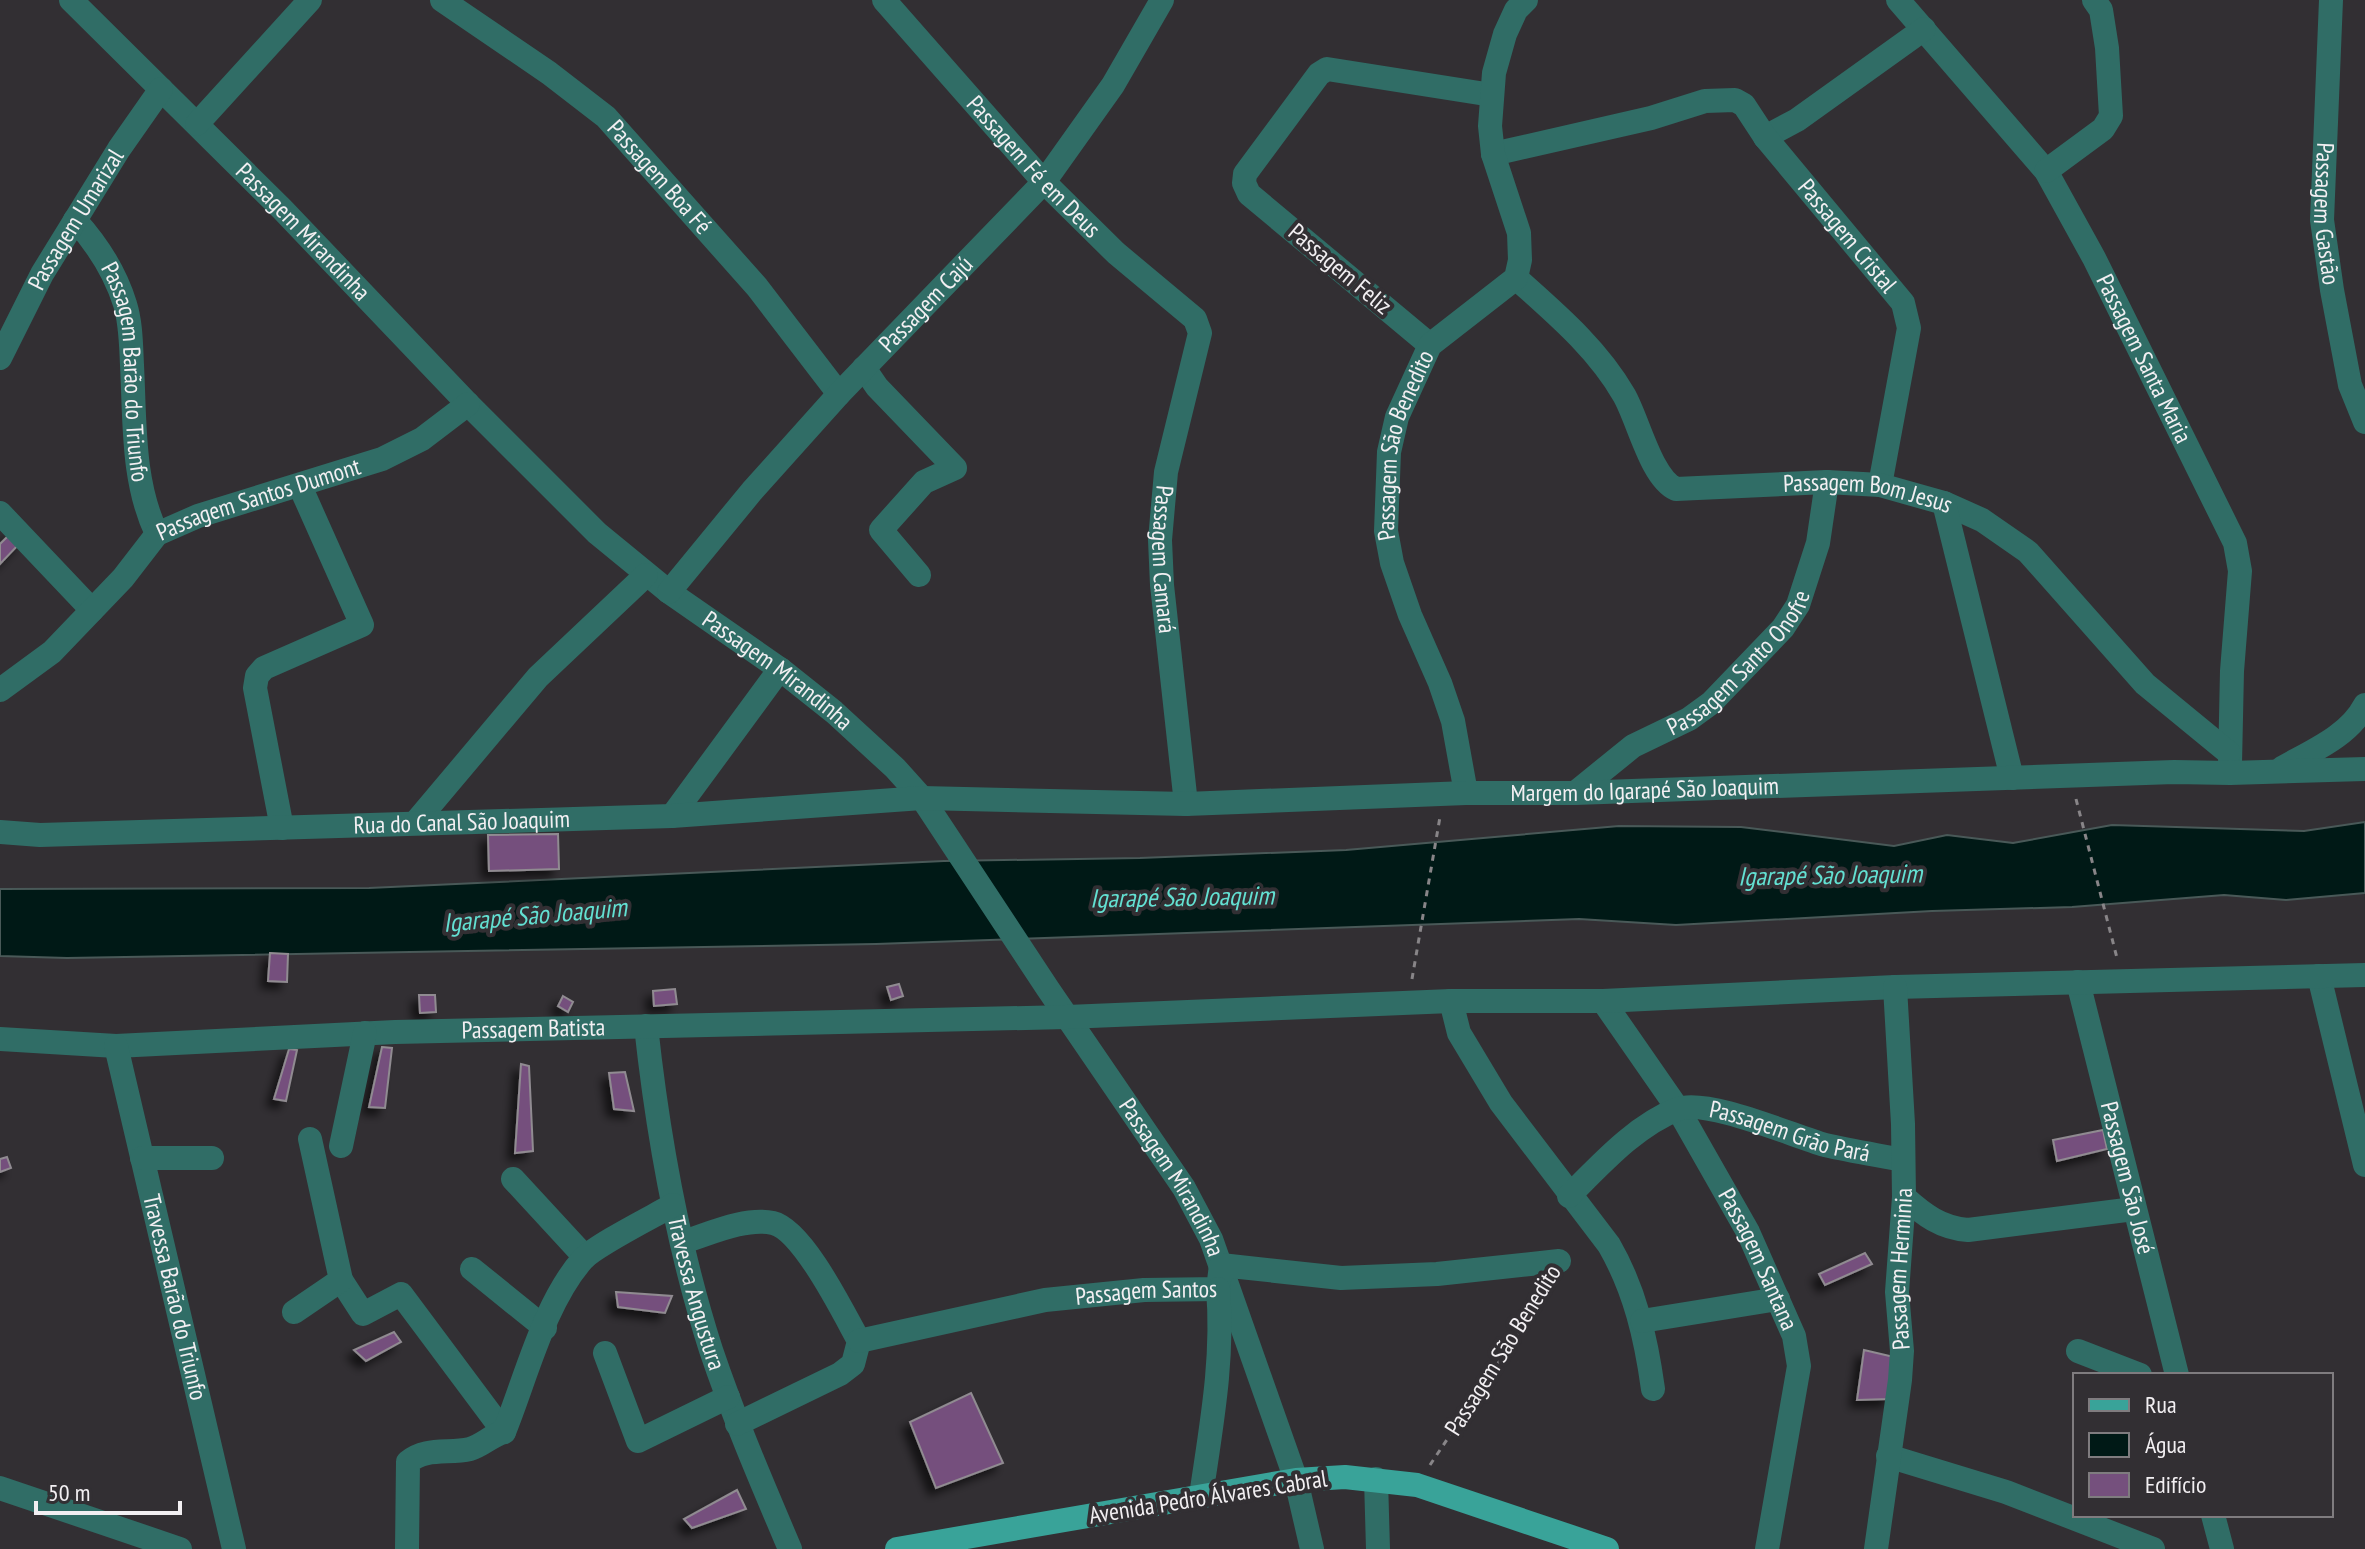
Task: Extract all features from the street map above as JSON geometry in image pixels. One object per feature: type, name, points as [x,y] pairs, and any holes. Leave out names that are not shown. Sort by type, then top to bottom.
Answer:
[{"type":"main road","name":"Avenida Pedro Álvares Cabral","points":[[897,1549],[1296,1480],[1345,1477],[1417,1485],[1607,1549]]},
{"type":"street","name":"Passagem Mirandinha","points":[[71,0],[282,209],[468,404],[597,533],[646,575],[780,669],[858,733],[927,806],[1184,1188],[1211,1239],[1220,1277],[1296,1480]]},
{"type":"street","points":[[197,124],[310,0]]},
{"type":"street","name":"Passagem Boa Fé","points":[[442,0],[549,73],[606,117],[757,287],[839,394]]},
{"type":"street","name":"Passagem Fé em Deus","points":[[884,0],[1044,182],[1116,253],[1195,319]]},
{"type":"street","name":"Passagem Cajú","points":[[669,592],[752,491],[839,394],[1044,182],[1113,85],[1162,0]]},
{"type":"street","name":"Passagem Santa Maria","points":[[1898,0],[2046,171],[2094,258],[2235,543],[2240,571],[2232,671],[2230,763]]},
{"type":"street","points":[[2046,171],[2103,129],[2111,116],[2105,34],[2101,10],[2094,0]]},
{"type":"street","name":"Passagem Gastão","points":[[2331,0],[2322,220],[2332,290],[2358,383],[2365,422]]},
{"type":"street","points":[[1515,3],[1494,73],[1490,126],[1493,154],[1519,233],[1520,260],[1516,278]]},
{"type":"street","points":[[1765,137],[1797,120],[1924,29]]},
{"type":"street","name":"Passagem Feliz","points":[[1430,345],[1249,194],[1244,183],[1245,174],[1319,74],[1327,69],[1492,95]]},
{"type":"street","name":"Passagem Umarizal","points":[[0,358],[42,274],[161,89]]},
{"type":"street","name":"Passagem Cristal","points":[[1493,154],[1636,122],[1705,101],[1735,100],[1744,105],[1765,137],[1903,303],[1909,328],[1880,485]]},
{"type":"street","name":"Passagem Barão do Triunfo","points":[[75,220],[101,252],[125,304],[131,335],[138,472],[144,500],[157,534]]},
{"type":"street","name":"Passagem Bom Jesus","points":[[1516,278],[1562,319],[1607,369],[1625,396],[1659,473],[1670,486],[1676,489],[1827,482],[1880,485],[1944,503],[1982,520],[2028,552],[2145,684],[2230,763]]},
{"type":"street","name":"Passagem São Benedito","points":[[1466,793],[1453,721],[1392,563],[1386,531],[1389,452],[1397,417],[1430,345],[1516,278]]},
{"type":"street","name":"Passagem Camará","points":[[1186,804],[1162,585],[1160,540],[1166,472],[1200,333],[1195,319]]},
{"type":"street","points":[[864,368],[877,387],[955,468],[924,482],[881,530],[919,575]]},
{"type":"street","name":"Passagem Santos Dumont","points":[[0,690],[52,652],[123,578],[157,534],[198,516],[300,486],[403,450],[468,404]]},
{"type":"street","name":"Passagem Santo Onofre","points":[[1575,793],[1633,746],[1689,719],[1711,703],[1783,628],[1798,605],[1818,543],[1827,482]]},
{"type":"street","points":[[282,828],[255,688],[257,676],[264,668],[360,627],[361,623],[300,486]]},
{"type":"street","points":[[1944,503],[2012,778]]},
{"type":"street","points":[[0,513],[92,610]]},
{"type":"street","points":[[415,823],[538,677],[646,575]]},
{"type":"street","points":[[672,816],[780,669]]},
{"type":"street","points":[[2277,770],[2343,732],[2359,717],[2365,705]]},
{"type":"street","name":"Margem do Igarapé São Joaquim","points":[[927,806],[1186,804],[1466,793],[1575,793],[2174,772],[2230,763],[2277,770],[2365,769]]},
{"type":"street","name":"Rua do Canal São Joaquim","points":[[0,832],[40,835],[927,806]]},
{"type":"street","points":[[1067,1017],[1451,1001],[1603,1001],[1895,987],[2365,975]]},
{"type":"street","points":[[2319,976],[2365,1165]]},
{"type":"street","name":"Passagem São José","points":[[2078,982],[2176,1373]]},
{"type":"street","name":"Passagem Herminia","points":[[1876,1549],[1901,1365],[1897,1292],[1904,1197],[1895,987]]},
{"type":"street","points":[[1451,1001],[1459,1033],[1472,1058],[1519,1129],[1619,1262],[1642,1321],[1653,1389]]},
{"type":"street","name":"Passagem Santana","points":[[1603,1001],[1678,1109],[1748,1232],[1794,1336],[1799,1366],[1767,1549]]},
{"type":"street","name":"Passagem Batista","points":[[0,1039],[116,1046],[365,1033],[1067,1017]]},
{"type":"street","name":"Travessa Angustura","points":[[646,1026],[656,1120],[673,1205],[710,1346],[737,1424],[790,1549]]},
{"type":"street","points":[[341,1146],[365,1033]]},
{"type":"street","name":"Travessa Barão do Triunfo","points":[[116,1046],[234,1549]]},
{"type":"street","name":"Passagem Grão Pará","points":[[1678,1109],[1690,1106],[1707,1108],[1825,1144],[1903,1160]]},
{"type":"street","points":[[1569,1196],[1638,1132],[1678,1109]]},
{"type":"street","points":[[310,1139],[341,1280],[363,1314],[401,1294],[504,1432]]},
{"type":"street","points":[[142,1158],[212,1158]]},
{"type":"street","points":[[513,1179],[585,1257]]},
{"type":"street","points":[[1904,1197],[1937,1223],[1950,1229],[1968,1230],[2134,1209]]},
{"type":"street","points":[[407,1549],[408,1462],[435,1451],[467,1450],[504,1432],[561,1292],[585,1257],[673,1205]]},
{"type":"street","points":[[683,1242],[732,1227],[756,1222],[774,1223],[798,1241],[834,1295],[859,1341],[853,1364],[840,1374],[737,1424]]},
{"type":"street","name":"Passagem Santos","points":[[859,1341],[1045,1300],[1144,1290],[1220,1277],[1341,1278],[1437,1274],[1559,1261]]},
{"type":"street","points":[[472,1269],[545,1328]]},
{"type":"street","points":[[1201,1496],[1221,1336],[1220,1277]]},
{"type":"street","points":[[294,1312],[341,1280]]},
{"type":"street","points":[[1642,1321],[1778,1299]]},
{"type":"street","points":[[2078,1351],[2135,1373]]},
{"type":"street","points":[[605,1353],[638,1441],[728,1397]]},
{"type":"street","points":[[1888,1456],[2006,1492],[2153,1549]]},
{"type":"street","points":[[1376,1479],[1378,1549]]},
{"type":"street","points":[[1296,1480],[1312,1549]]},
{"type":"street","points":[[0,1488],[180,1549]]},
{"type":"street","points":[[2214,1517],[2222,1549]]},
{"type":"path","points":[[2078,811],[2123,981]]},
{"type":"path","points":[[1408,1003],[1436,840]]},
{"type":"path","name":"Passagem São Benedito","points":[[1417,1485],[1529,1317],[1559,1261]]},
{"type":"water","name":"Igarapé São Joaquim","points":[[2365,822],[2365,893],[2286,900],[2224,895],[2072,907],[1676,925],[1579,919],[876,944],[67,958],[0,956],[0,889],[369,888],[944,861],[1346,850],[1619,826],[1741,827],[1894,846],[1947,835],[2013,843],[2112,825],[2304,831]]},
{"type":"building","points":[[11,533],[22,541],[0,564],[0,544]]},
{"type":"building","points":[[558,834],[559,869],[489,871],[488,835]]},
{"type":"building","points":[[270,953],[288,954],[287,982],[268,981]]},
{"type":"building","points":[[899,984],[903,996],[891,1000],[887,987]]},
{"type":"building","points":[[675,989],[677,1004],[654,1006],[653,991]]},
{"type":"building","points":[[419,995],[435,995],[436,1012],[420,1013]]},
{"type":"building","points":[[563,996],[573,1002],[568,1012],[558,1006]]},
{"type":"building","points":[[382,1047],[392,1048],[385,1108],[369,1107]]},
{"type":"building","points":[[289,1049],[297,1050],[286,1101],[274,1099]]},
{"type":"building","points":[[521,1064],[529,1066],[533,1151],[515,1153]]},
{"type":"building","points":[[625,1072],[634,1111],[614,1109],[609,1073]]},
{"type":"building","points":[[2103,1130],[2107,1149],[2057,1161],[2053,1140]]},
{"type":"building","points":[[7,1157],[11,1168],[0,1172],[0,1159]]},
{"type":"building","points":[[1865,1253],[1872,1264],[1825,1285],[1819,1274]]},
{"type":"building","points":[[616,1292],[672,1296],[665,1313],[618,1307]]},
{"type":"building","points":[[394,1332],[401,1342],[366,1361],[354,1350]]},
{"type":"building","points":[[1864,1350],[1894,1357],[1890,1399],[1857,1400]]},
{"type":"building","points":[[971,1393],[1003,1463],[936,1488],[910,1422]]},
{"type":"building","points":[[737,1490],[746,1509],[692,1528],[684,1519]]}]
